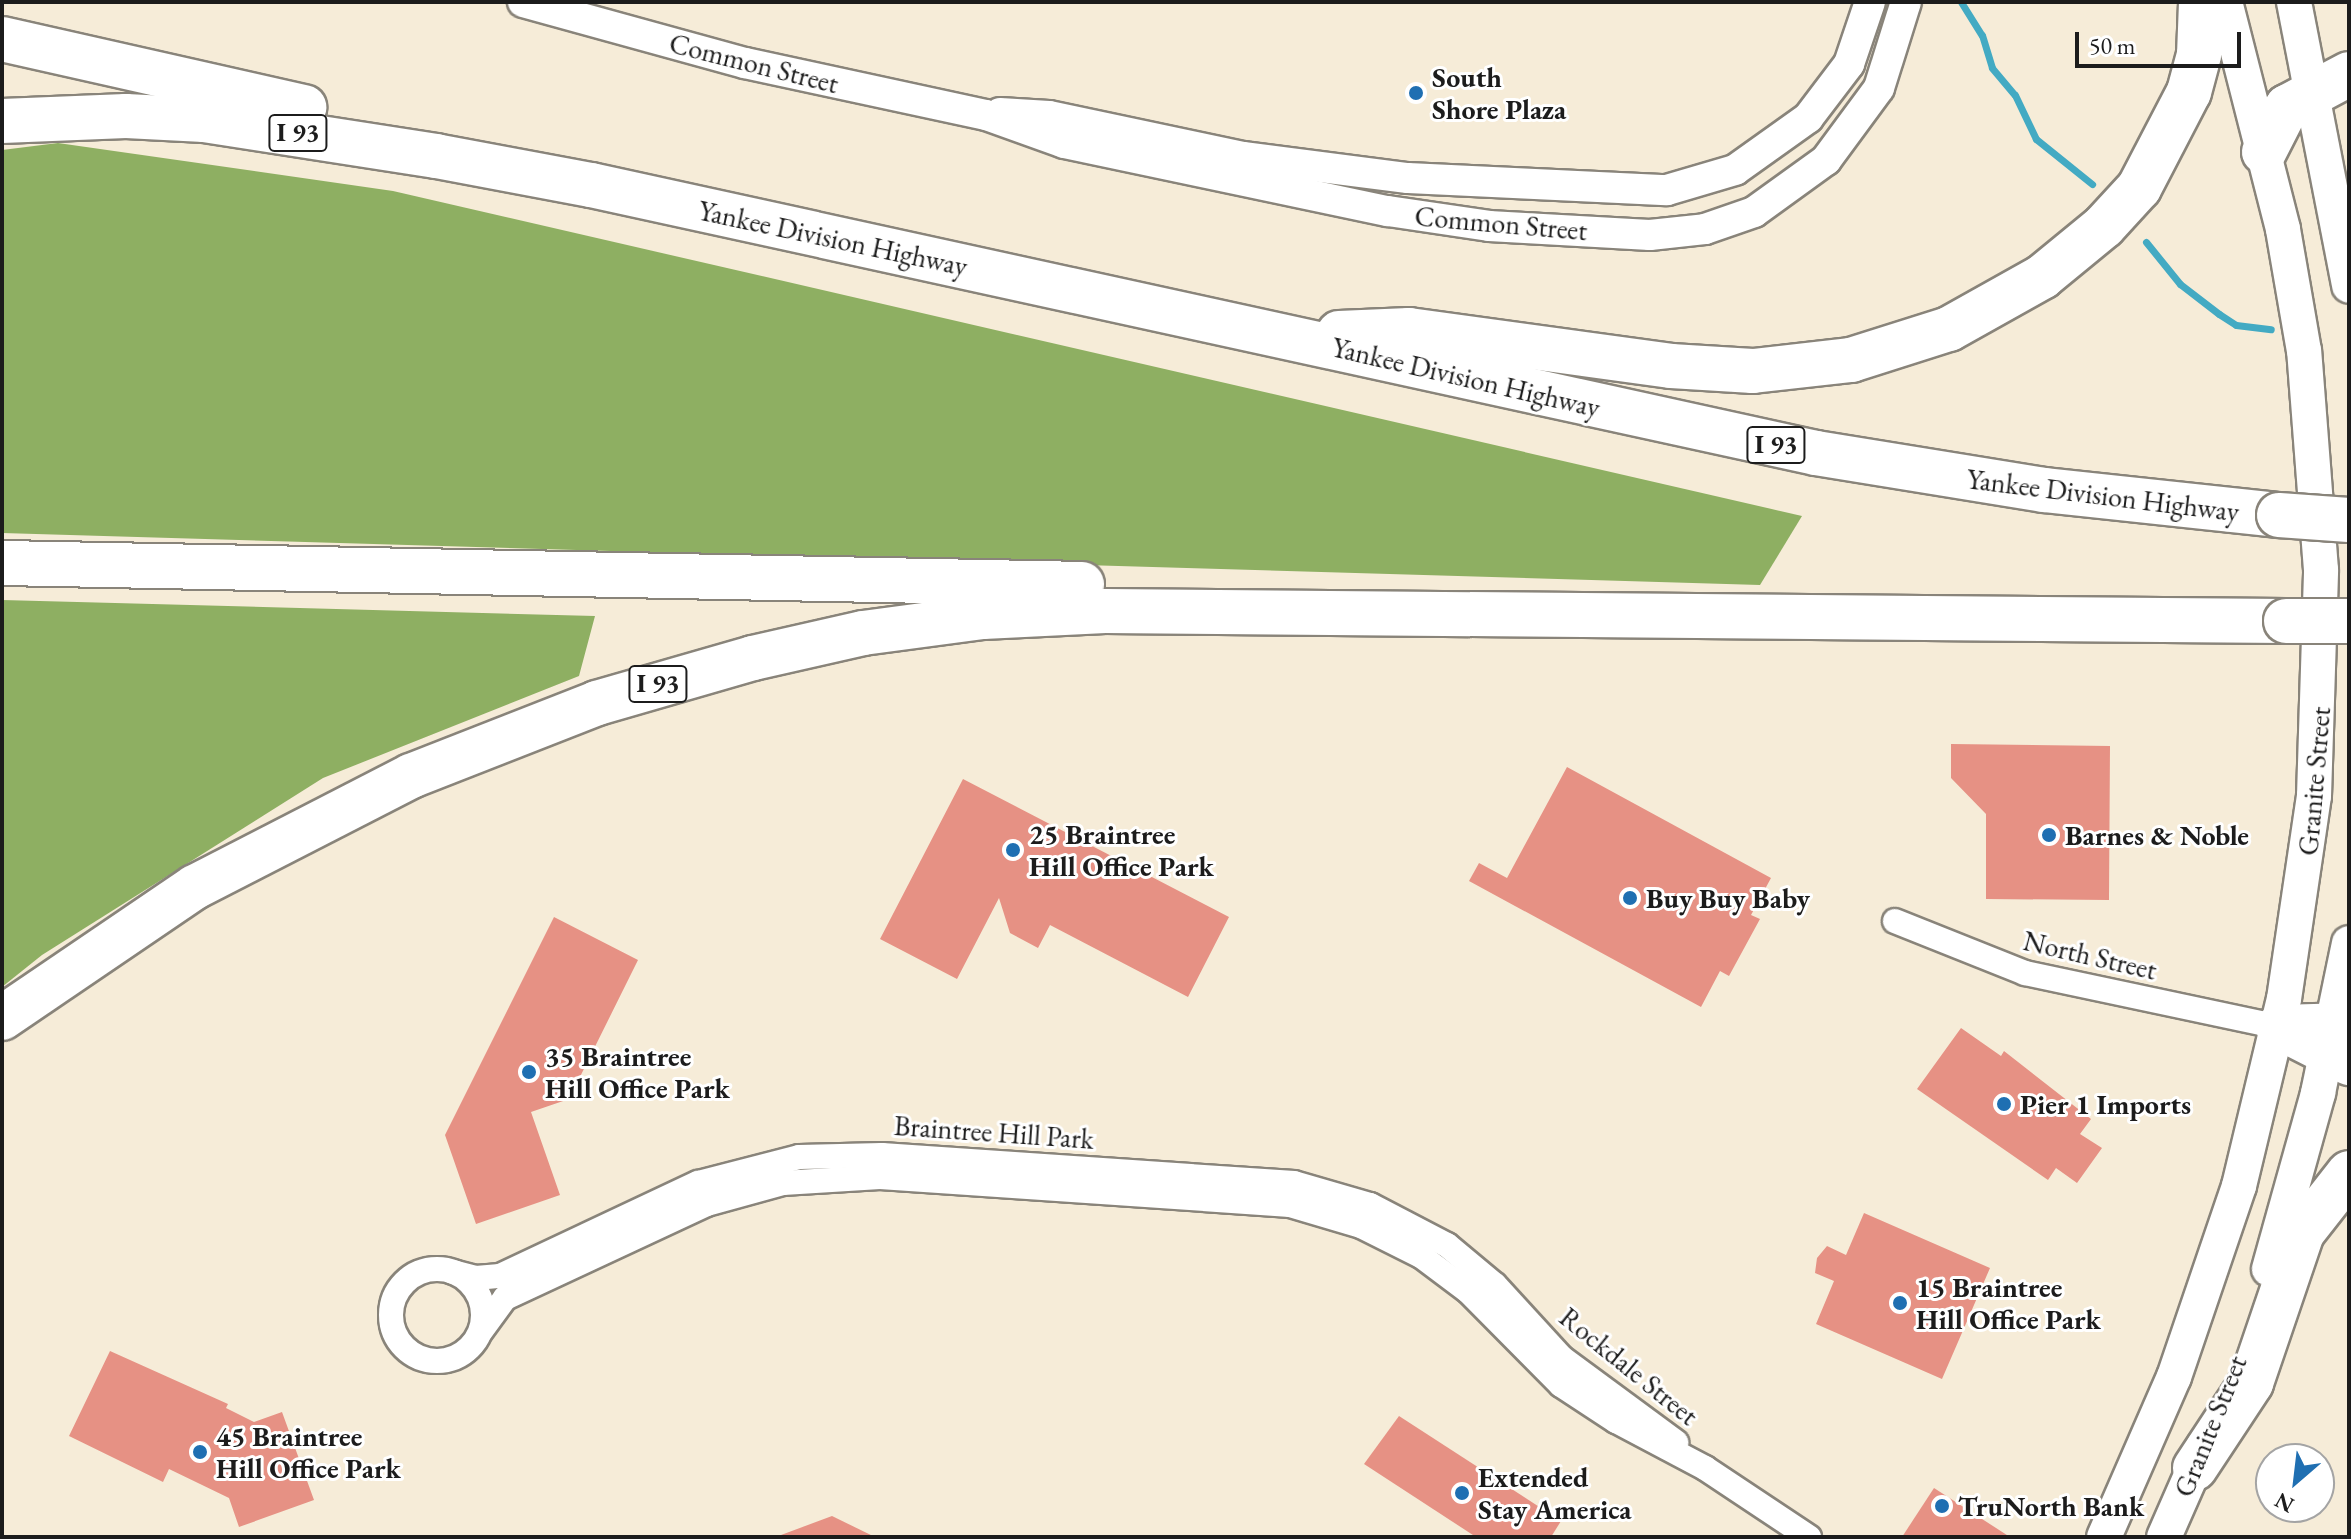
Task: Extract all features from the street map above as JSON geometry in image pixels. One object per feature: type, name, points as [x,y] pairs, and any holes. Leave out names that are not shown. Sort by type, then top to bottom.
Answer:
[{"type":"highway","points":[[1280,335],[1409,330],[1671,366],[1753,371],[1851,360],[1931,336],[1987,312],[2042,277],[2104,226],[2139,188],[2168,141],[2189,92],[2201,42],[2201,2]]},
{"type":"highway","points":[[2,39],[457,141],[591,185]]},
{"type":"highway","points":[[2264,152],[2280,116],[2330,82]]},
{"type":"highway","name":"I 93","points":[[2,121],[126,116],[204,120],[591,185]]},
{"type":"highway","name":"Yankee Division Highway","points":[[591,185],[1891,467],[2123,500],[2349,520]]},
{"type":"highway","points":[[2,563],[1271,588],[1390,611]]},
{"type":"highway","name":"I 93","points":[[2,1018],[160,909],[336,810],[522,730],[674,679],[823,641],[971,618],[1066,611],[1390,611],[2349,621]]},
{"type":"highway","points":[[2278,1027],[2340,1042]]},
{"type":"highway","points":[[2195,1468],[2251,1383],[2302,1233],[2349,1173]]},
{"type":"main road","name":"Granite Street","points":[[2104,1537],[2202,1302],[2249,1148],[2278,1027],[2310,838],[2322,616],[2317,473],[2304,351],[2264,152],[2225,2]]},
{"type":"main road","points":[[2294,2],[2303,43],[2330,82],[2349,286]]},
{"type":"main road","name":"Granite Street","points":[[2164,1537],[2195,1468],[2261,1293],[2340,1042],[2349,943]]},
{"type":"street","name":"Common Street","points":[[523,2],[755,66],[986,115],[1064,143],[1411,215],[1516,228],[1688,233],[1769,204],[1840,146],[1879,88],[1906,2]]},
{"type":"street","name":"Common Street","points":[[986,115],[1040,114],[1243,157],[1408,178],[1667,190],[1735,170],[1808,118],[1849,64],[1870,2]]},
{"type":"street","points":[[2285,2],[2303,43]]},
{"type":"street","name":"North Street","points":[[1895,921],[2025,973],[2278,1027]]},
{"type":"street","name":"Braintree Hill Park","points":[[859,1154],[1243,1177],[1313,1187],[1370,1205],[1420,1228],[1471,1263],[1509,1316],[1468,1291],[1421,1256],[1361,1226],[1308,1209],[1232,1199],[839,1176],[765,1186],[690,1211],[505,1298],[467,1351],[442,1362],[411,1354],[395,1335],[391,1311],[404,1283],[430,1269],[476,1278],[500,1276],[681,1190],[740,1169],[799,1157],[859,1154]]},
{"type":"street","points":[[453,1272],[467,1280],[481,1299],[481,1331]]},
{"type":"street","name":"Rockdale Street","points":[[1509,1316],[1538,1367],[1568,1390],[1705,1468],[1809,1537]]},
{"type":"green space","points":[[58,143],[393,191],[1802,516],[1760,585],[2,533],[2,150]]},
{"type":"green space","points":[[2,600],[595,616],[579,676],[323,778],[42,955],[2,987]]},
{"type":"building","name":"Barnes & Noble","points":[[1951,744],[2110,746],[2109,900],[1986,899],[1986,814],[1951,778]]},
{"type":"building","name":"Buy Buy Baby","points":[[1567,767],[1771,878],[1751,915],[1760,919],[1729,976],[1720,971],[1701,1007],[1469,881],[1479,863],[1507,878]]},
{"type":"building","name":"25 Braintree Hill Office Park","points":[[963,779],[1229,917],[1188,997],[1050,925],[1038,948],[1010,933],[999,898],[957,979],[880,939]]},
{"type":"building","name":"35 Braintree Hill Office Park","points":[[554,917],[638,960],[569,1099],[531,1112],[560,1195],[476,1224],[445,1135]]},
{"type":"building","name":"Pier 1 Imports","points":[[1961,1028],[2001,1056],[2004,1051],[2091,1119],[2080,1134],[2102,1148],[2077,1183],[2056,1168],[2048,1180],[1917,1089]]},
{"type":"building","name":"15 Braintree Hill Office Park","points":[[1864,1213],[1990,1268],[1942,1379],[1816,1324],[1834,1281],[1815,1273],[1817,1258],[1827,1246],[1846,1255]]},
{"type":"building","name":"45 Braintree Hill Office Park","points":[[110,1351],[228,1404],[226,1408],[254,1422],[282,1412],[314,1500],[239,1527],[229,1498],[169,1469],[163,1482],[69,1436]]},
{"type":"building","name":"Extended Stay America","points":[[1399,1416],[1561,1521],[1551,1537],[1476,1537],[1364,1464]]},
{"type":"building","name":"TruNorth Bank","points":[[1934,1488],[2010,1537],[1902,1537]]},
{"type":"building","points":[[832,1516],[875,1537],[781,1537],[781,1535]]},
{"type":"waterway","points":[[1961,2],[1982,35],[1992,68],[2015,95],[2036,139],[2092,184]]},
{"type":"waterway","points":[[2146,242],[2180,284],[2219,314],[2236,325],[2271,329]]},
{"type":"place","name":"South Shore Plaza","points":[[1416,93]]},
{"type":"place","name":"Barnes & Noble","points":[[2049,835]]},
{"type":"place","name":"25 Braintree Hill Office Park","points":[[1013,850]]},
{"type":"place","name":"Buy Buy Baby","points":[[1630,898]]},
{"type":"place","name":"35 Braintree Hill Office Park","points":[[529,1072]]},
{"type":"place","name":"Pier 1 Imports","points":[[2004,1104]]},
{"type":"place","name":"15 Braintree Hill Office Park","points":[[1900,1303]]},
{"type":"place","name":"45 Braintree Hill Office Park","points":[[200,1452]]},
{"type":"place","name":"Extended Stay America","points":[[1462,1493]]},
{"type":"place","name":"TruNorth Bank","points":[[1942,1506]]}]
